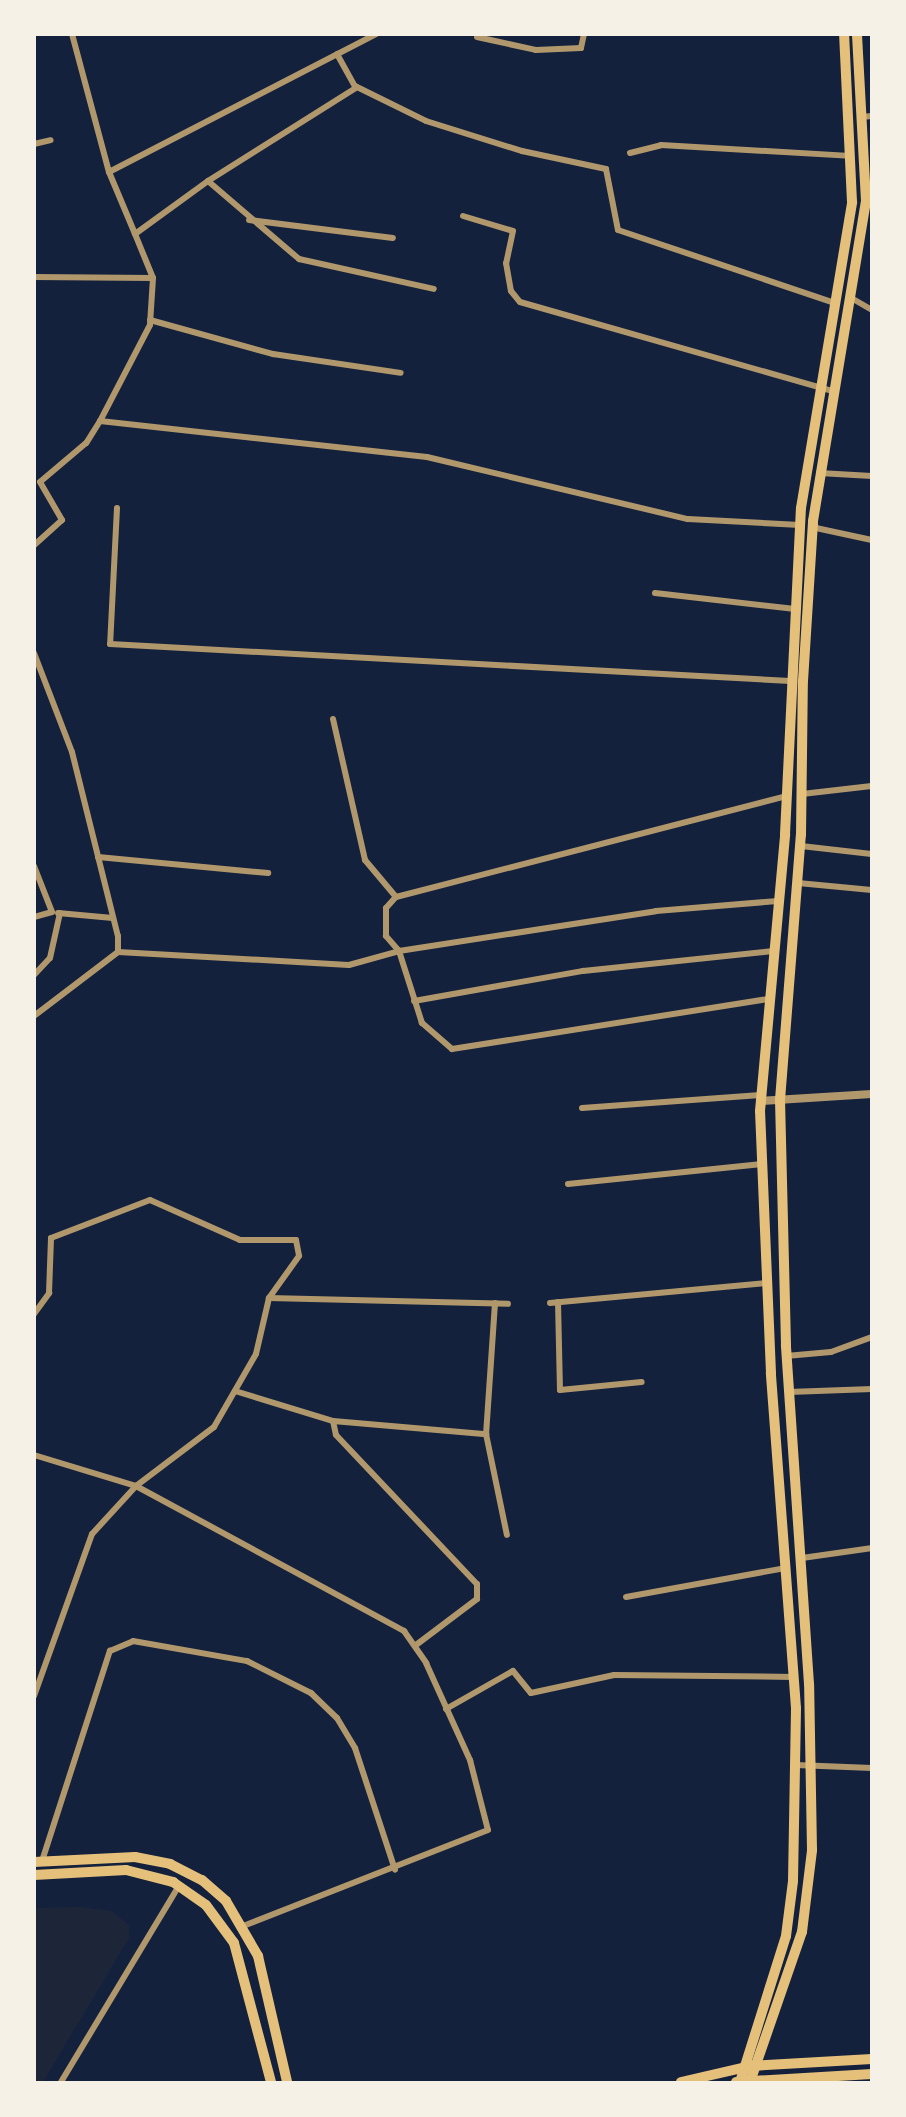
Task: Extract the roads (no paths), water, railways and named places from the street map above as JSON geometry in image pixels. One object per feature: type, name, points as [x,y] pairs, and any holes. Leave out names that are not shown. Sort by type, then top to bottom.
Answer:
[{"type":"main road","points":[[743,2082],[742,2068],[786,1935],[796,1765],[795,1677],[767,1283],[761,1098],[787,796],[790,681],[800,525],[852,202],[844,34]]},
{"type":"main road","points":[[743,2082],[755,2065],[802,1932],[812,1850],[813,1765],[802,1558],[786,1356],[780,1100],[805,794],[813,521],[819,473],[853,299],[869,194],[866,117],[857,34]]},
{"type":"main road","points":[[38,1861],[135,1857],[170,1864],[202,1880],[243,1926],[258,1956],[287,2082]]},
{"type":"main road","points":[[34,1875],[126,1870],[179,1886],[206,1905],[234,1942],[271,2082]]},
{"type":"main road","points":[[681,2082],[755,2065],[872,2059]]},
{"type":"main road","points":[[743,2082],[872,2073]]},
{"type":"street","points":[[34,545],[62,520],[40,482],[86,443],[100,421],[150,320],[153,278],[109,172],[72,34]]},
{"type":"street","points":[[109,172],[376,34]]},
{"type":"street","points":[[477,37],[536,50],[581,48],[584,34]]},
{"type":"street","points":[[337,54],[357,87],[426,121],[522,151],[606,169],[618,230],[836,303]]},
{"type":"street","points":[[135,234],[208,181],[357,87]]},
{"type":"street","points":[[34,144],[51,140]]},
{"type":"street","points":[[630,153],[661,145],[850,156]]},
{"type":"street","points":[[208,181],[249,220],[309,264],[434,288]]},
{"type":"street","points":[[463,216],[513,231],[506,263],[516,300],[836,393]]},
{"type":"street","points":[[249,220],[393,238]]},
{"type":"street","points":[[34,277],[153,278]]},
{"type":"street","points":[[853,299],[872,310]]},
{"type":"street","points":[[150,320],[273,354],[401,373]]},
{"type":"street","points":[[100,421],[427,457],[688,519],[800,525]]},
{"type":"street","points":[[819,473],[872,476]]},
{"type":"street","points":[[117,508],[110,644],[790,681]]},
{"type":"street","points":[[813,521],[816,528],[872,540]]},
{"type":"street","points":[[655,593],[795,609]]},
{"type":"street","points":[[34,653],[72,752],[113,918],[118,952]]},
{"type":"street","points":[[333,719],[365,860],[396,897]]},
{"type":"street","points":[[805,794],[872,786]]},
{"type":"street","points":[[768,999],[452,1049],[422,1023],[399,951],[386,936],[386,908],[396,897],[787,796]]},
{"type":"street","points":[[801,846],[872,854]]},
{"type":"street","points":[[98,856],[268,873]]},
{"type":"street","points":[[34,866],[52,912]]},
{"type":"street","points":[[798,883],[872,890]]},
{"type":"street","points":[[34,1016],[118,952],[349,965],[399,951],[656,911],[778,901]]},
{"type":"street","points":[[34,917],[52,912],[113,918]]},
{"type":"street","points":[[34,975],[50,958],[60,913]]},
{"type":"street","points":[[414,1001],[583,971],[773,951]]},
{"type":"street","points":[[582,1108],[872,1094]]},
{"type":"street","points":[[568,1184],[762,1164]]},
{"type":"street","points":[[34,1314],[49,1293],[51,1238],[150,1200],[240,1240],[296,1240],[299,1256],[269,1298],[256,1354],[214,1427],[136,1486],[87,1545],[34,1696]]},
{"type":"street","points":[[550,1303],[767,1283]]},
{"type":"street","points":[[269,1298],[508,1304]]},
{"type":"street","points":[[558,1302],[560,1390],[642,1382]]},
{"type":"street","points":[[495,1304],[486,1434],[507,1535]]},
{"type":"street","points":[[786,1356],[831,1352],[872,1337]]},
{"type":"street","points":[[789,1392],[872,1389]]},
{"type":"street","points":[[235,1391],[333,1421],[486,1434]]},
{"type":"street","points":[[333,1421],[336,1435],[477,1584],[477,1599],[416,1645]]},
{"type":"street","points":[[34,1455],[136,1486],[379,1614],[416,1645],[470,1760],[488,1830],[395,1870],[243,1926]]},
{"type":"street","points":[[802,1558],[872,1548]]},
{"type":"street","points":[[626,1597],[786,1568]]},
{"type":"street","points":[[38,1861],[110,1651],[133,1641],[246,1661],[311,1693],[337,1718],[355,1748],[395,1870]]},
{"type":"street","points":[[446,1709],[513,1671],[531,1693],[614,1675],[795,1677]]},
{"type":"street","points":[[796,1765],[872,1768]]},
{"type":"street","points":[[61,2082],[179,1886]]}]
